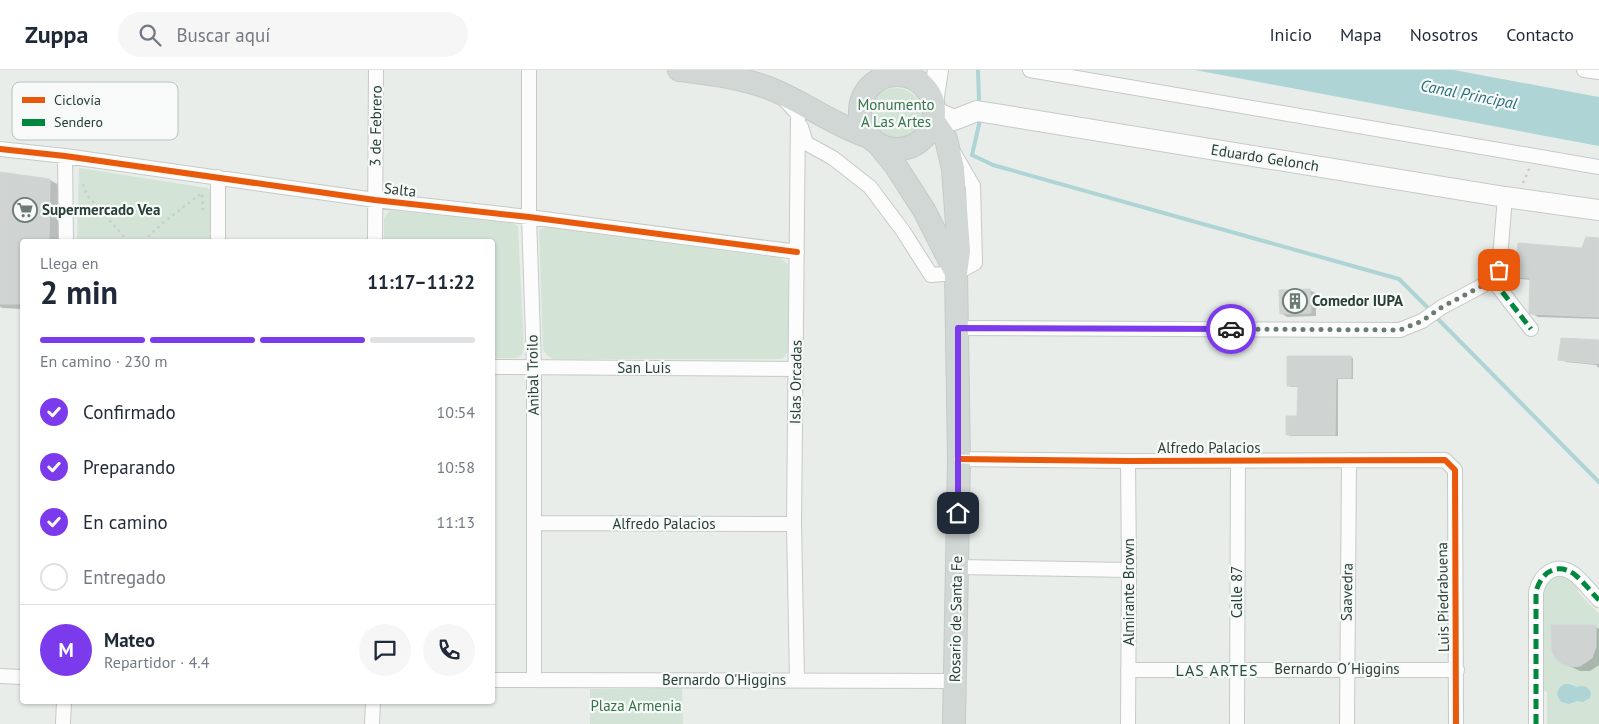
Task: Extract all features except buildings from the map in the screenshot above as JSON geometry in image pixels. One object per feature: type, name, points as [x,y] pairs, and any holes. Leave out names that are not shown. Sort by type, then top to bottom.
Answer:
[{"type":"main road","points":[[686,71],[730,72],[745,70]]},
{"type":"main road","points":[[686,71],[763,85],[848,130],[894,149],[912,146],[926,136],[933,111],[930,94],[924,87],[910,77],[895,72],[870,85],[862,99],[859,115],[864,130],[873,140]]},
{"type":"main road","name":"Rosario de Santa Fe","points":[[933,111],[946,139],[953,169],[959,251],[956,274],[959,459],[954,724]]},
{"type":"main road","name":"Rosario de Santa Fe","points":[[873,140],[895,166],[924,210],[956,274]]},
{"type":"street","name":"3 de Febrero","points":[[375,239],[376,70]]},
{"type":"street","name":"Anibal Troilo","points":[[529,70],[529,217],[534,367],[534,679]]},
{"type":"street","points":[[933,111],[938,70]]},
{"type":"street","points":[[1030,70],[1599,167]]},
{"type":"street","points":[[1584,70],[1599,72]]},
{"type":"street","points":[[778,92],[798,114],[806,143],[833,158],[870,187],[931,274],[956,274]]},
{"type":"street","name":"Eduardo Gelonch","points":[[933,111],[954,120],[977,111],[1511,198],[1599,210]]},
{"type":"street","name":"Islas Orcadas","points":[[797,680],[794,524],[798,114]]},
{"type":"street","name":"Salta","points":[[0,149],[66,156],[375,200],[529,217],[797,252]]},
{"type":"street","points":[[66,156],[66,239]]},
{"type":"street","points":[[218,177],[218,239]]},
{"type":"street","points":[[958,328],[1400,330],[1422,321],[1442,307],[1493,280],[1499,270],[1511,198]]},
{"type":"street","points":[[1493,280],[1532,329]]},
{"type":"street","name":"San Luis","points":[[495,367],[796,369]]},
{"type":"street","name":"Alfredo Palacios","points":[[959,459],[1128,461],[1445,460],[1455,470]]},
{"type":"street","name":"Calle 87","points":[[1237,724],[1238,460]]},
{"type":"street","name":"Saavedra","points":[[1346,724],[1349,460]]},
{"type":"street","name":"Almirante Brown","points":[[1128,461],[1128,724]]},
{"type":"street","name":"Luis Piedrabuena","points":[[1455,470],[1456,724]]},
{"type":"street","name":"Alfredo Palacios","points":[[534,523],[794,524]]},
{"type":"street","points":[[957,567],[1129,570]]},
{"type":"street","points":[[1536,724],[1536,592],[1538,584],[1549,571],[1559,569],[1574,574],[1599,600]]},
{"type":"street","name":"Bernardo O´Higgins","points":[[1128,670],[1456,670]]},
{"type":"street","points":[[0,676],[20,676]]},
{"type":"street","name":"Bernardo O'Higgins","points":[[495,680],[956,681]]},
{"type":"street","points":[[63,724],[64,704]]},
{"type":"street","points":[[372,724],[373,704]]},
{"type":"path","points":[[1511,198],[1534,156]]},
{"type":"path","points":[[83,184],[87,195],[126,239]]},
{"type":"path","points":[[145,239],[202,194],[204,214]]},
{"type":"green space","name":"Monumento A Las Artes","points":[[896,88],[906,90],[914,96],[920,104],[922,114],[920,124],[914,132],[906,138],[896,140],[886,138],[878,132],[872,124],[870,114],[872,104],[878,96],[886,90]]},
{"type":"green space","points":[[79,168],[207,188],[211,191],[212,239],[77,239]]},
{"type":"green space","points":[[390,210],[513,223],[518,226],[524,349],[521,356],[515,358],[495,358],[495,239],[384,239],[384,218]]},
{"type":"green space","points":[[545,227],[780,258],[788,264],[789,350],[784,358],[780,359],[553,359],[543,349],[539,230]]},
{"type":"green space","points":[[1566,575],[1580,587],[1577,591],[1599,614],[1599,724],[1547,724],[1547,692],[1541,689],[1539,597],[1549,577]]},
{"type":"green space","name":"Plaza Armenia","points":[[682,688],[683,724],[590,724],[590,689]]},
{"type":"water","name":"Canal Principal","points":[[1195,70],[1454,70],[1599,97],[1599,146]]},
{"type":"water","points":[[1565,684],[1587,687],[1591,692],[1590,698],[1583,702],[1577,701],[1569,704],[1561,702],[1558,692],[1560,687]]},
{"type":"waterway","points":[[978,70],[979,101]]},
{"type":"waterway","points":[[980,120],[972,155],[993,165],[1399,279],[1431,311]]},
{"type":"waterway","points":[[1435,316],[1599,482]]},
{"type":"marked path","points":[[1493,280],[1531,329]]},
{"type":"marked path","points":[[1536,724],[1536,592],[1541,580],[1550,571],[1555,569],[1567,570],[1584,583],[1599,600]]},
{"type":"cycle path","points":[[0,149],[65,156],[375,200],[529,217],[797,252]]},
{"type":"cycle path","points":[[959,459],[1128,461],[1445,460],[1455,470],[1456,724]]},
{"type":"way so far","points":[[1231,329],[1400,330],[1422,321],[1442,307],[1493,280],[1499,270]]},
{"type":"place","name":"Supermercado Vea","points":[[25,210]]},
{"type":"place","name":"Comedor IUPA","points":[[1295,301]]},
{"type":"district","name":"LAS ARTES","points":[[1217,670]]},
{"type":"route","points":[[958,513],[958,328],[1231,329]]}]
